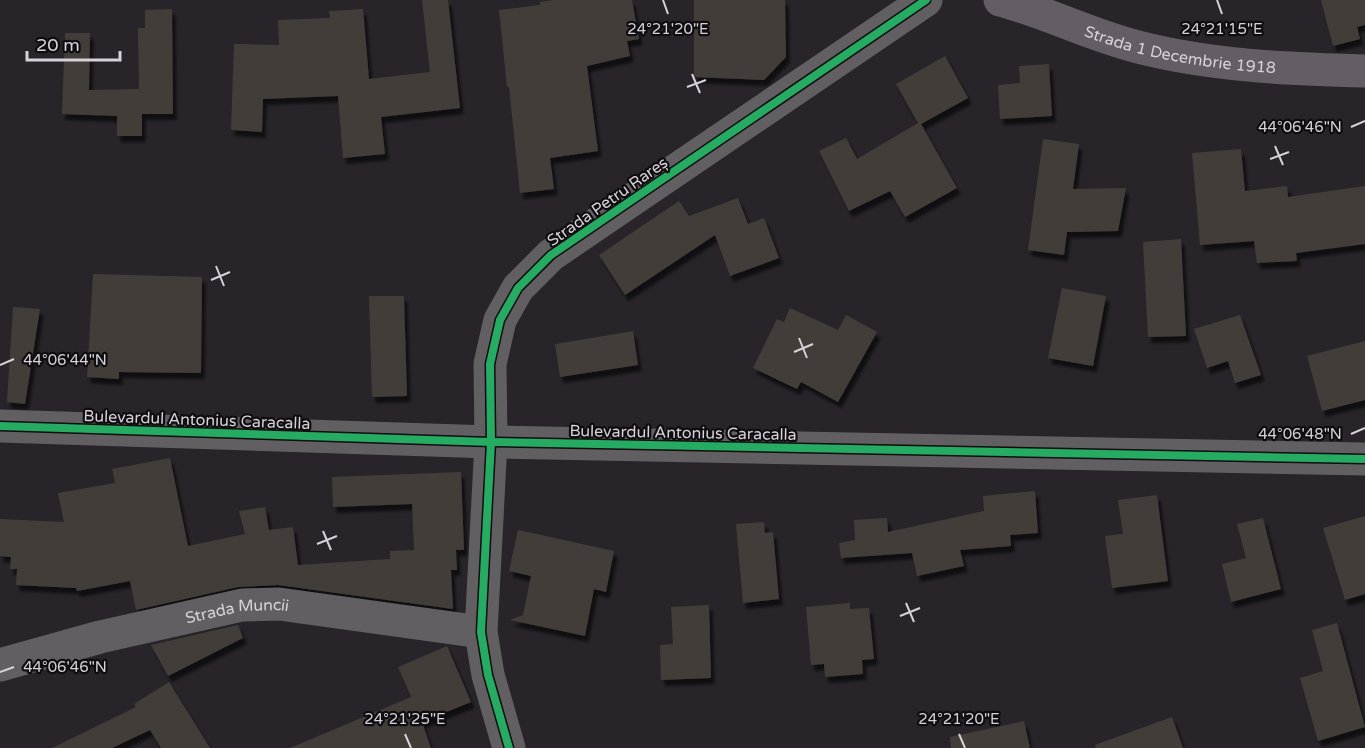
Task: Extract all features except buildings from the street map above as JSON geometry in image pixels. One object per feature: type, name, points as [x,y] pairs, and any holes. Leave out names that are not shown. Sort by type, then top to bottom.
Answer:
[{"type":"main road","name":"Strada 1 Decembrie 1918","points":[[1000,0],[1087,32],[1139,47],[1275,68],[1365,71]]},
{"type":"street","name":"Strada Petru Rareș","points":[[509,748],[488,675],[481,632],[491,442],[490,364],[500,320],[518,288],[551,255],[926,0]]},
{"type":"street","name":"Bulevardul Antonius Caracalla","points":[[0,426],[491,442],[1365,459]]},
{"type":"street","name":"Strada Muncii","points":[[0,665],[100,637],[242,605],[279,604],[481,632]]},
{"type":"cycle path","points":[[509,748],[488,675],[481,632],[491,442],[490,364],[500,320],[518,288],[551,255],[926,0]]},
{"type":"cycle path","points":[[0,426],[491,442],[1365,459]]}]
